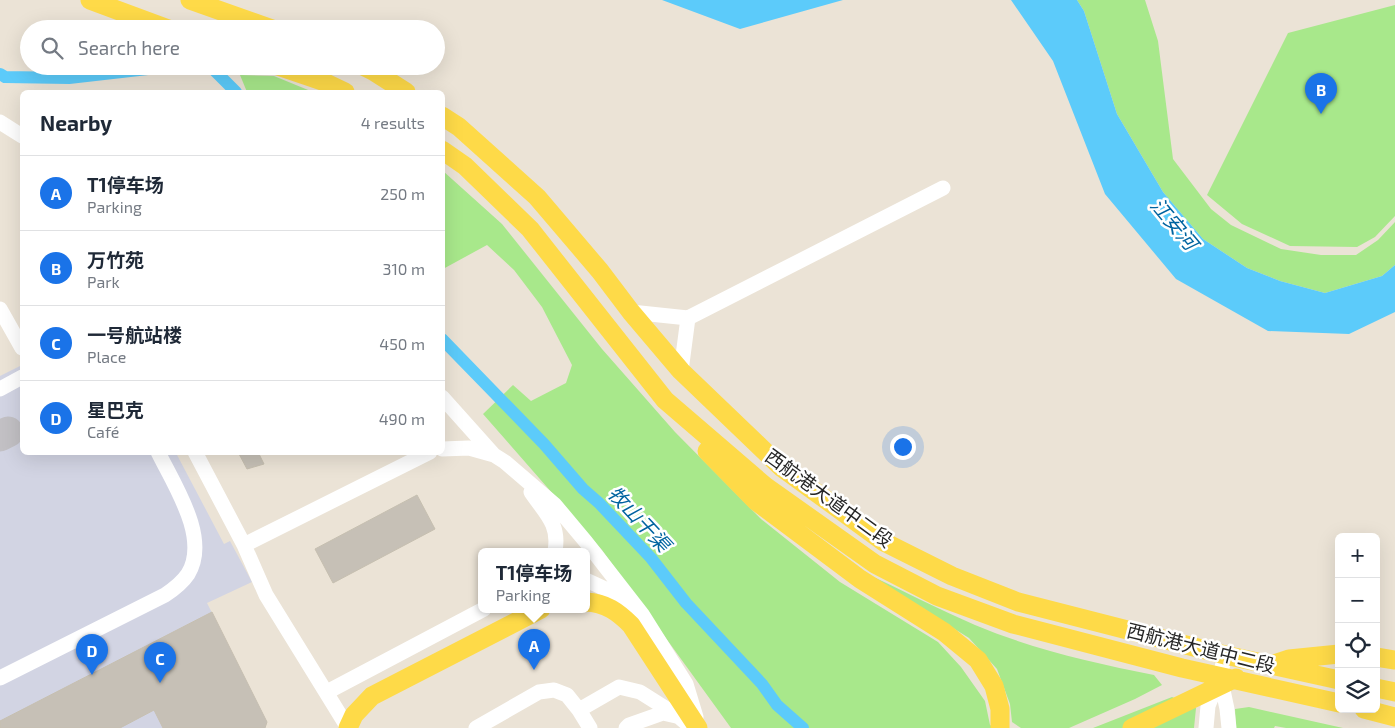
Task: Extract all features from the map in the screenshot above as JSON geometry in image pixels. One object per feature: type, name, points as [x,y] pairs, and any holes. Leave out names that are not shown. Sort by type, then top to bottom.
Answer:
[{"type":"main road","points":[[90,0],[144,20]]},
{"type":"main road","points":[[190,0],[247,20]]},
{"type":"main road","points":[[304,75],[341,90]]},
{"type":"main road","points":[[380,75],[403,90]]},
{"type":"main road","name":"西航港大道中二段","points":[[445,118],[459,127],[537,197],[600,271],[680,371],[781,467],[884,542],[952,576],[1018,602],[1225,655],[1335,679]]},
{"type":"main road","name":"西航港大道中二段","points":[[445,152],[465,166],[530,229],[665,400],[765,486],[875,564],[936,596],[1013,624],[1182,668],[1335,702]]},
{"type":"main road","points":[[665,400],[704,448],[757,502],[860,579],[944,632],[978,660],[994,686],[1000,709],[1000,728]]},
{"type":"main road","points":[[590,603],[612,608],[637,620],[699,728]]},
{"type":"main road","points":[[348,728],[354,715],[372,696],[533,613]]},
{"type":"main road","points":[[1132,728],[1253,670],[1289,659],[1335,654]]},
{"type":"main road","points":[[1380,658],[1395,660]]},
{"type":"main road","points":[[1380,689],[1395,692]]},
{"type":"main road","points":[[1380,713],[1395,716]]},
{"type":"street","points":[[0,122],[20,135]]},
{"type":"street","points":[[631,312],[688,318],[943,188]]},
{"type":"street","points":[[0,309],[20,344]]},
{"type":"street","points":[[680,371],[688,318]]},
{"type":"street","points":[[0,389],[20,378]]},
{"type":"street","points":[[445,400],[494,455],[505,462],[555,505],[590,548]]},
{"type":"street","points":[[445,449],[469,448],[494,455]]},
{"type":"street","points":[[0,678],[165,595],[178,586],[188,574],[194,555],[193,526],[159,455]]},
{"type":"street","points":[[197,455],[244,545],[266,595],[348,728]]},
{"type":"street","points":[[244,545],[424,455]]},
{"type":"street","points":[[518,475],[553,524],[557,537],[555,548]]},
{"type":"street","points":[[590,548],[637,620]]},
{"type":"street","points":[[590,582],[612,592],[637,620]]},
{"type":"street","points":[[327,692],[478,612]]},
{"type":"street","points":[[1206,728],[1208,706],[1220,676],[1225,655]]},
{"type":"street","points":[[1220,676],[1229,728]]},
{"type":"street","points":[[579,710],[619,688],[640,692],[678,716],[692,728]]},
{"type":"street","points":[[476,728],[539,692],[554,690],[567,695],[590,728]]},
{"type":"street","points":[[626,728],[635,722],[663,713],[678,716]]},
{"type":"shaded area","points":[[20,366],[20,455],[177,455],[224,544],[230,541],[252,582],[207,603],[267,722],[265,728],[0,728],[0,376]]},
{"type":"green space","points":[[1077,0],[1145,0],[1158,41],[1173,159],[1211,209],[1231,225],[1281,249],[1321,255],[1356,255],[1378,240],[1395,222],[1395,265],[1382,276],[1325,293],[1280,281],[1247,268],[1203,239],[1163,192],[1117,114],[1084,11]]},
{"type":"green space","points":[[1395,5],[1395,216],[1375,237],[1357,247],[1290,246],[1242,224],[1207,195],[1288,33]]},
{"type":"green space","points":[[240,75],[274,76],[308,90],[246,90]]},
{"type":"green space","points":[[445,173],[502,224],[602,349],[675,432],[761,519],[840,582],[938,642],[961,667],[985,701],[990,725],[995,728],[731,728],[602,550],[483,414],[513,385],[531,401],[566,383],[572,365],[542,307],[514,270],[487,245],[445,268]]},
{"type":"green space","points":[[865,573],[997,634],[1063,654],[1154,675],[1162,685],[1069,728],[1021,728],[1012,722],[1010,704],[997,669],[969,638]]},
{"type":"green space","points":[[1172,697],[1196,708],[1194,728],[1093,728]]},
{"type":"green space","points":[[1249,707],[1343,728],[1286,728],[1275,726],[1274,728],[1236,728],[1235,709]]},
{"type":"water","points":[[662,0],[843,0],[740,29]]},
{"type":"water","name":"江安河","points":[[1011,0],[1077,0],[1084,11],[1117,114],[1163,192],[1203,239],[1247,268],[1280,281],[1325,293],[1382,276],[1395,265],[1395,312],[1349,334],[1268,331],[1176,279],[1105,194],[1053,61]]},
{"type":"building","points":[[240,455],[260,455],[264,464],[247,469]]},
{"type":"building","points":[[417,495],[435,529],[333,583],[315,549]]},
{"type":"building","points":[[212,612],[267,722],[265,728],[163,728],[154,710],[120,728],[0,728],[0,721]]},
{"type":"waterway","name":"牧山干渠","points":[[0,74],[5,77],[69,78],[95,75]]},
{"type":"waterway","name":"牧山干渠","points":[[219,75],[234,90]]},
{"type":"waterway","name":"牧山干渠","points":[[445,342],[544,444],[583,489],[599,503],[651,558],[686,603],[762,684],[777,705],[803,728]]},
{"type":"taxiway","points":[[0,436],[8,432]]},
{"type":"place","name":"万竹苑","points":[[1321,114]]},
{"type":"place","name":"T1停车场","points":[[534,670]]},
{"type":"place","name":"星巴克","points":[[92,675]]},
{"type":"place","name":"一号航站楼","points":[[160,683]]}]
